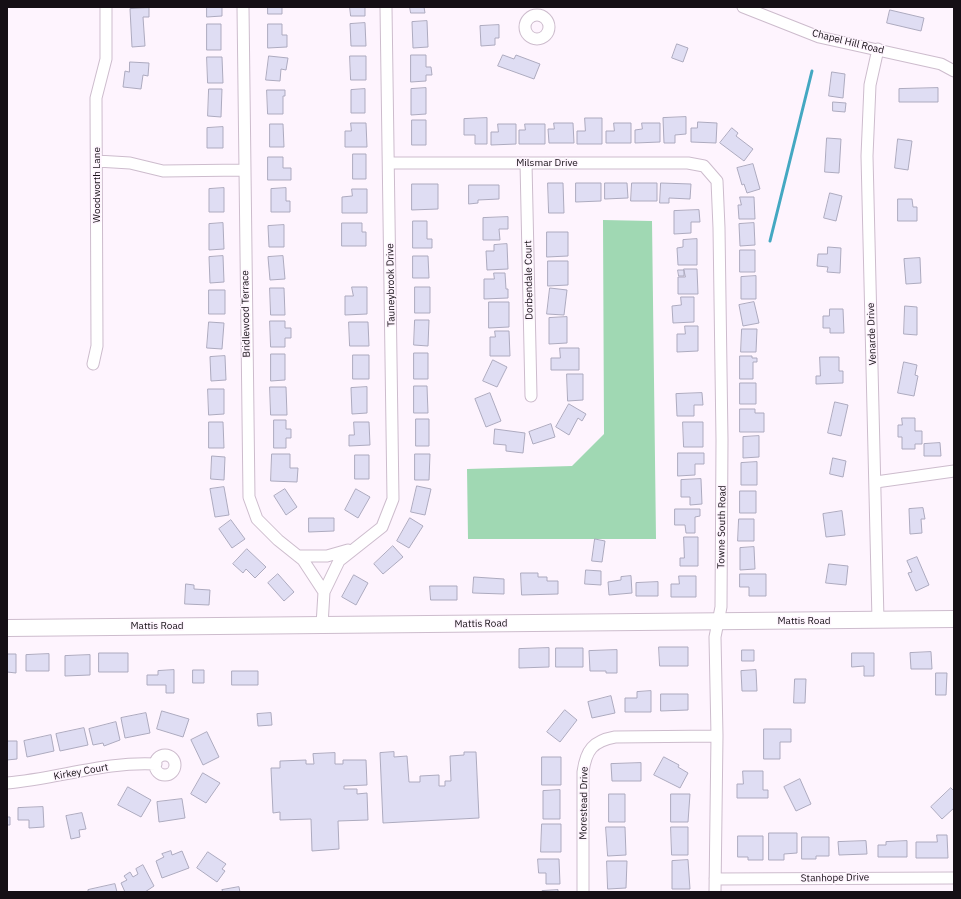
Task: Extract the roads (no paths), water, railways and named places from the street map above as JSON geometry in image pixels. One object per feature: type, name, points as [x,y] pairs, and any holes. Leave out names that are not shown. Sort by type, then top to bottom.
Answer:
[{"type":"main road","name":"Mattis Road","points":[[7,628],[954,619]]},
{"type":"street","name":"Woodworth Lane","points":[[94,364],[97,346],[96,98],[106,59],[106,7]]},
{"type":"street","name":"Bridlewood Terrace","points":[[243,7],[249,497],[257,519],[278,540],[304,560],[324,592]]},
{"type":"street","name":"Tauneybrook Drive","points":[[322,626],[324,592],[339,561],[382,526],[393,499],[390,163],[386,7]]},
{"type":"street","name":"Chapel Hill Road","points":[[743,7],[819,37],[941,64],[954,71]]},
{"type":"street","name":"Venarde Drive","points":[[878,49],[870,85],[867,156],[876,482],[878,620]]},
{"type":"street","points":[[97,161],[130,163],[163,171],[244,170]]},
{"type":"street","name":"Milsmar Drive","points":[[390,163],[688,163],[704,166]]},
{"type":"street","name":"Dorbendale Court","points":[[526,163],[531,396]]},
{"type":"street","name":"Towne South Road","points":[[704,166],[716,181],[719,228],[722,440],[721,607],[715,636],[715,892]]},
{"type":"street","points":[[876,482],[954,471]]},
{"type":"street","name":"Tauneybrook Drive","points":[[298,556],[327,556],[354,548]]},
{"type":"street","name":"Morestead Drive","points":[[583,892],[583,772],[584,760],[591,748],[603,739],[616,737],[716,736]]},
{"type":"street","name":"Kirkey Court","points":[[7,782],[31,781],[135,763],[156,764]]},
{"type":"street","name":"Stanhope Drive","points":[[715,879],[954,878]]},
{"type":"waterway","points":[[770,241],[812,71]]}]
